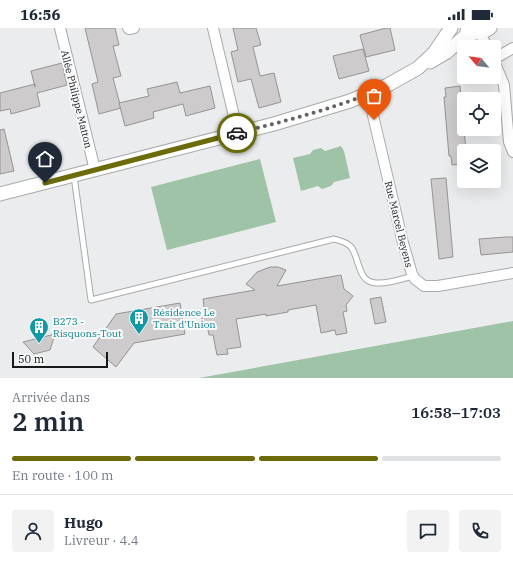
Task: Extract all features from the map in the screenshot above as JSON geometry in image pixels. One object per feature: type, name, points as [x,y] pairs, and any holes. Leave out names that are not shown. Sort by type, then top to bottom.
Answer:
[{"type":"street","name":"Allée Philippe Matton","points":[[60,28],[95,170]]},
{"type":"street","points":[[128,28],[134,28]]},
{"type":"street","points":[[213,28],[238,133]]},
{"type":"street","points":[[418,68],[434,53],[451,28]]},
{"type":"street","points":[[462,28],[469,32],[482,31]]},
{"type":"street","points":[[0,194],[306,115],[350,101],[386,86],[439,58],[464,37],[482,31]]},
{"type":"street","points":[[501,56],[513,48]]},
{"type":"street","points":[[501,78],[504,85],[510,142],[513,152]]},
{"type":"street","name":"Rue Marcel Beyens","points":[[368,94],[403,243],[414,276],[424,286],[431,287],[513,273]]},
{"type":"lane","points":[[74,175],[91,300],[334,239],[350,245],[354,252],[360,273],[375,284],[414,276]]},
{"type":"green space","points":[[341,146],[344,151],[350,178],[334,182],[331,186],[322,189],[318,186],[301,191],[293,158],[310,154],[313,150],[321,148],[325,151]]},
{"type":"green space","points":[[260,159],[276,222],[167,250],[151,187]]},
{"type":"green space","points":[[513,321],[513,378],[199,378]]},
{"type":"building","points":[[85,28],[115,28],[119,45],[113,46],[121,76],[113,78],[121,108],[99,114],[92,84],[98,82]]},
{"type":"building","points":[[233,28],[256,28],[261,45],[253,47],[260,76],[274,73],[281,102],[259,108],[251,79],[238,82],[231,52],[238,50]]},
{"type":"building","points":[[390,28],[395,50],[366,57],[360,35]]},
{"type":"building","points":[[363,49],[369,71],[339,79],[333,56]]},
{"type":"building","points":[[62,63],[67,85],[37,93],[40,106],[11,114],[10,109],[0,111],[0,93],[34,84],[31,71]]},
{"type":"building","points":[[177,82],[180,93],[210,86],[215,108],[186,116],[183,104],[153,112],[154,118],[125,126],[119,103],[149,96],[147,89]]},
{"type":"building","points":[[460,86],[461,92],[457,92],[457,136],[465,136],[465,144],[457,144],[457,165],[452,165],[451,156],[449,156],[444,97],[446,97],[445,88]]},
{"type":"building","points":[[4,129],[14,171],[0,174],[0,130]]},
{"type":"building","points":[[446,178],[453,257],[439,259],[431,179]]},
{"type":"building","points":[[513,237],[513,252],[481,255],[479,239]]},
{"type":"building","points":[[270,267],[278,267],[286,270],[277,286],[341,275],[344,289],[353,296],[346,305],[347,311],[343,312],[347,333],[336,335],[335,330],[321,333],[316,305],[266,316],[266,314],[236,319],[241,347],[227,349],[228,354],[217,355],[213,335],[209,335],[208,330],[199,323],[205,314],[203,299],[255,290],[246,284],[257,272]]},
{"type":"building","points":[[381,297],[386,322],[375,324],[370,299]]},
{"type":"building","name":"Résidence Le Trait d’Union","points":[[180,303],[185,334],[134,343],[116,367],[93,347],[116,314]]},
{"type":"building","name":"B273 - Risquons-Tout","points":[[55,334],[50,350],[34,354],[23,342]]},
{"type":"way so far","points":[[237,133],[306,115],[368,94],[374,120]]},
{"type":"place","name":"Résidence Le Trait d’Union","points":[[139,335]]},
{"type":"place","name":"B273 - Risquons-Tout","points":[[39,344]]},
{"type":"route","points":[[45,183],[237,133]]}]
